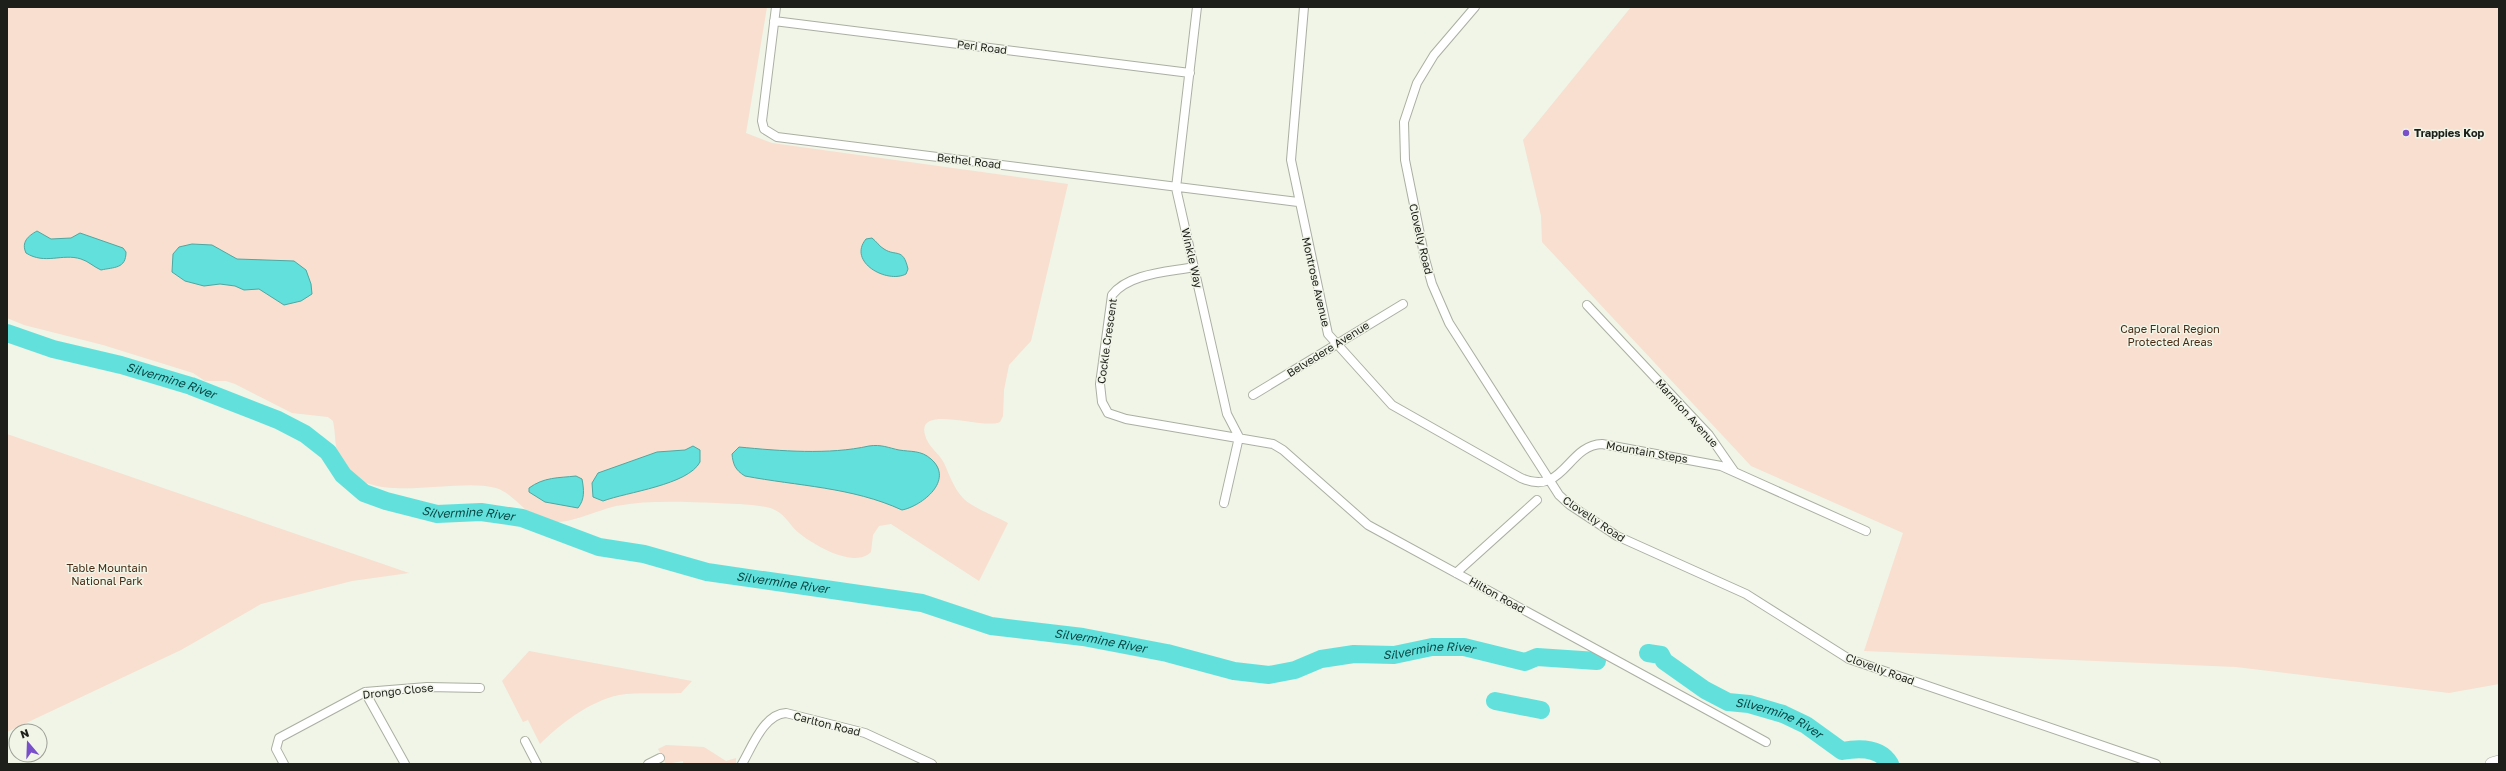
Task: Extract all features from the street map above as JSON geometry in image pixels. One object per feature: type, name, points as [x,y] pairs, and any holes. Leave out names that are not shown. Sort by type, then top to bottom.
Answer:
[{"type":"main road","points":[[2492,764],[2499,762]]},
{"type":"street","name":"Bethel Road","points":[[776,7],[762,121],[764,129],[769,134],[777,137],[1176,188],[1298,202]]},
{"type":"street","name":"Winkle Way","points":[[1197,7],[1176,188],[1227,414],[1239,436]]},
{"type":"street","name":"Montrose Avenue","points":[[1304,7],[1290,151],[1298,202],[1327,331],[1335,344],[1398,409],[1521,478],[1534,484],[1548,481]]},
{"type":"street","name":"Clovelly Road","points":[[1475,7],[1434,55],[1417,83],[1404,122],[1405,160],[1432,284],[1449,323],[1548,481],[1570,505],[1617,536],[1746,594],[1849,659],[2156,764]]},
{"type":"street","name":"Peri Road","points":[[774,21],[1190,73]]},
{"type":"street","name":"Cockle Crescent","points":[[1194,267],[1128,282],[1118,288],[1112,295],[1100,384],[1102,402],[1108,413],[1116,417],[1239,436]]},
{"type":"street","name":"Belvedere Avenue","points":[[1253,395],[1403,304]]},
{"type":"street","name":"Marmion Avenue","points":[[1587,305],[1709,435],[1734,471]]},
{"type":"street","points":[[1224,503],[1239,436]]},
{"type":"street","name":"Hilton Road","points":[[1239,436],[1267,442],[1283,450],[1365,523],[1766,742]]},
{"type":"street","name":"Mountain Steps","points":[[1548,481],[1560,474],[1585,449],[1598,444],[1719,465],[1734,471]]},
{"type":"street","points":[[1734,471],[1866,531]]},
{"type":"street","points":[[1456,573],[1537,500]]},
{"type":"street","name":"Drongo Close","points":[[283,764],[276,749],[278,740],[321,714],[365,692],[427,686],[480,688]]},
{"type":"street","points":[[365,692],[405,764]]},
{"type":"street","name":"Carlton Road","points":[[742,764],[768,720],[777,714],[786,713],[865,733],[932,764]]},
{"type":"street","points":[[524,741],[537,764]]},
{"type":"street","points":[[648,764],[660,758]]},
{"type":"green space","points":[[7,7],[767,7],[746,133],[772,143],[1068,184],[1031,341],[1009,365],[1004,390],[1003,416],[1000,422],[992,424],[941,419],[931,421],[925,426],[926,439],[942,459],[954,486],[960,494],[972,505],[1008,523],[979,581],[891,524],[879,526],[873,535],[871,552],[864,557],[855,558],[845,557],[824,549],[796,530],[779,512],[770,508],[756,505],[692,502],[628,504],[608,508],[575,519],[550,522],[536,517],[510,496],[496,488],[477,485],[389,488],[369,484],[352,475],[340,460],[333,421],[328,417],[292,413],[235,384],[226,381],[205,381],[193,373],[103,345],[24,325],[7,318]]},
{"type":"green space","name":"Cape Floral Region Protected Areas","points":[[1631,7],[2499,7],[2499,684],[2449,693],[2236,667],[1864,651],[1903,533],[1751,466],[1542,242],[1541,216],[1523,140]]},
{"type":"green space","name":"Table Mountain National Park","points":[[7,434],[409,573],[352,581],[261,604],[181,650],[26,723],[8,723],[7,732]]},
{"type":"green space","points":[[529,651],[692,681],[681,693],[626,694],[597,702],[566,721],[540,744],[528,720],[523,722],[502,681]]},
{"type":"green space","points":[[666,745],[704,747],[726,761],[736,758],[736,764],[683,764],[683,761],[666,764],[658,749]]},
{"type":"water","points":[[37,231],[51,239],[71,238],[80,233],[123,248],[126,252],[124,262],[118,266],[101,270],[84,260],[67,257],[47,259],[33,256],[26,253],[24,246],[28,237]]},
{"type":"water","points":[[872,238],[884,249],[899,254],[904,258],[908,269],[906,274],[889,276],[872,269],[865,263],[861,248],[866,239]]},
{"type":"water","points":[[192,244],[212,245],[237,259],[294,261],[306,270],[311,284],[312,294],[301,301],[284,305],[259,289],[244,290],[235,286],[220,284],[204,286],[185,281],[172,272],[173,254],[179,247]]},
{"type":"water","points":[[693,446],[700,450],[700,462],[693,470],[683,477],[656,487],[603,501],[593,497],[592,483],[598,473],[657,452],[685,450]]},
{"type":"water","points":[[873,446],[916,452],[931,459],[937,467],[939,475],[938,483],[933,491],[926,498],[910,508],[902,510],[864,496],[824,488],[745,476],[735,466],[732,454],[739,447],[788,451],[838,451]]},
{"type":"water","points":[[576,476],[582,479],[583,491],[583,498],[578,508],[545,502],[529,492],[529,488],[540,482]]},
{"type":"waterway","name":"Silvermine River","points":[[7,333],[53,349],[121,365],[191,386],[278,420],[305,434],[328,452],[343,475],[364,493],[386,501],[437,514],[481,512],[522,518],[599,547],[644,554],[707,572],[922,603],[991,626],[1083,637],[1167,653],[1234,671],[1269,675],[1295,670],[1321,659],[1354,654],[1394,655],[1432,647],[1464,647],[1525,662],[1537,657],[1597,661]]},
{"type":"waterway","name":"Silvermine River","points":[[1648,653],[1661,655],[1664,661],[1705,690],[1728,702],[1749,704],[1783,714],[1806,725],[1842,751],[1855,749],[1868,750],[1881,754],[1890,764]]},
{"type":"waterway","points":[[1495,701],[1541,710]]},
{"type":"place","name":"Trappies Kop","points":[[2406,133]]}]
